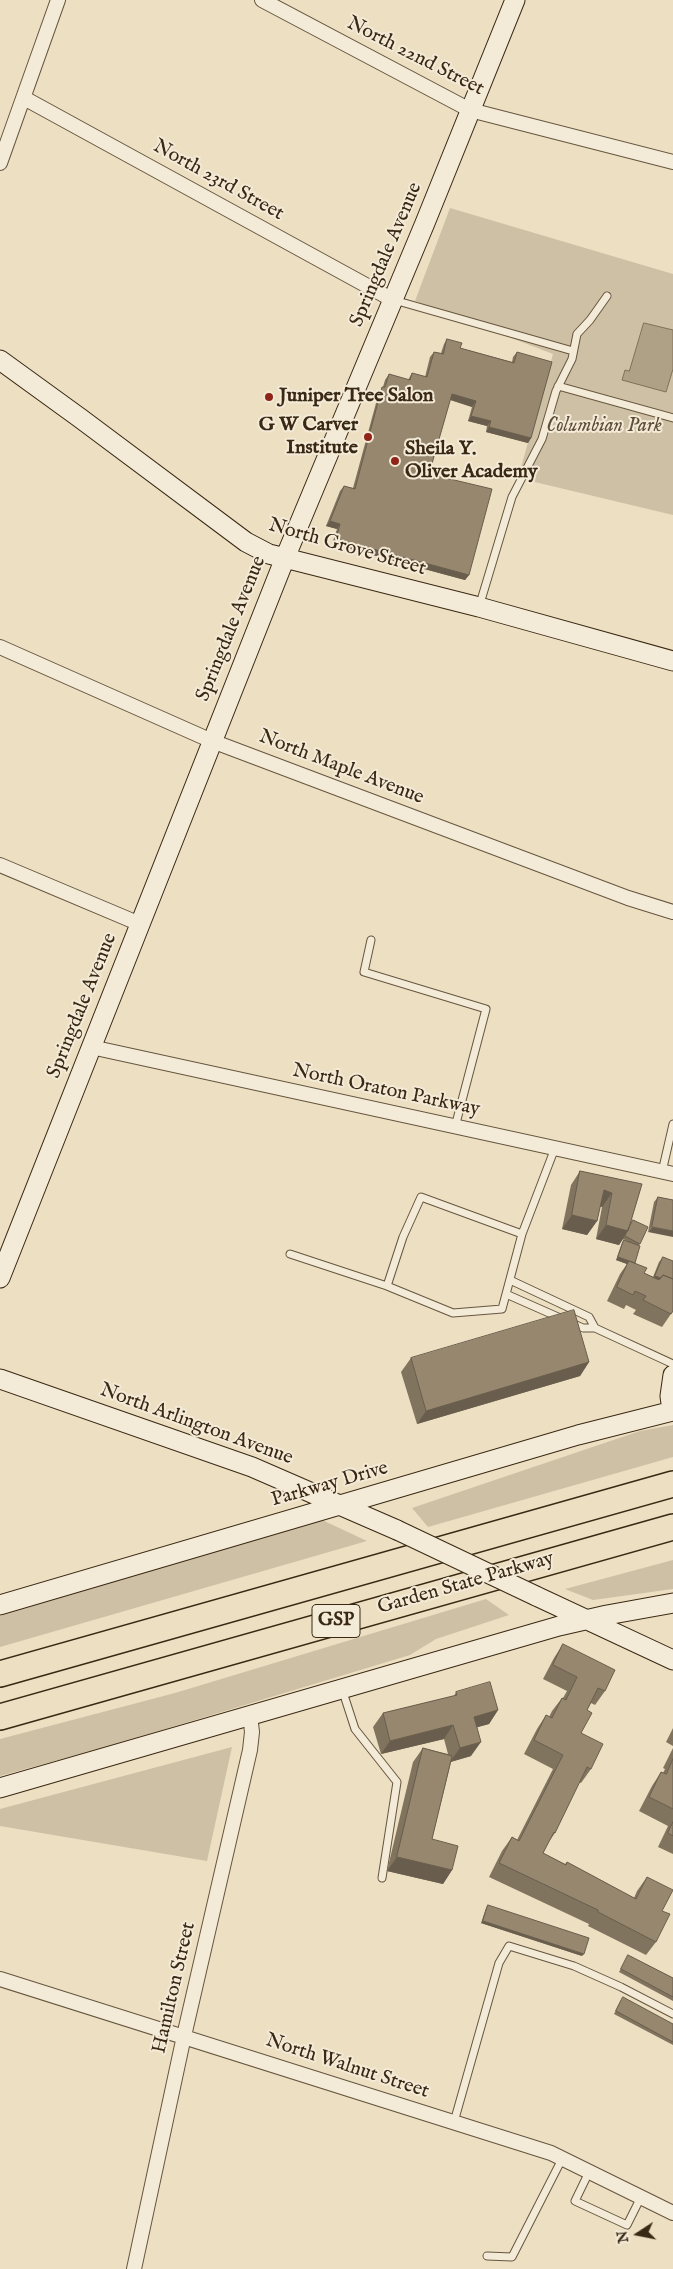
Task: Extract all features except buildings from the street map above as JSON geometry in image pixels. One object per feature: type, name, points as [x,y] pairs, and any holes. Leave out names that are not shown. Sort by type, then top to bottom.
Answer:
[{"type":"highway","name":"Garden State Parkway","points":[[0,1674],[673,1484]]},
{"type":"highway","name":"Garden State Parkway","points":[[0,1717],[673,1527]]},
{"type":"street","points":[[0,163],[58,0]]},
{"type":"street","name":"North 22nd Street","points":[[262,0],[470,110],[673,162]]},
{"type":"street","name":"Springdale Avenue","points":[[0,1278],[284,558],[393,300],[515,0]]},
{"type":"street","name":"North 23rd Street","points":[[24,98],[393,300]]},
{"type":"street","name":"North Grove Street","points":[[0,360],[246,542],[269,554],[479,608],[673,661]]},
{"type":"street","name":"North Maple Avenue","points":[[0,647],[212,740],[622,895],[673,912]]},
{"type":"street","points":[[0,865],[140,924]]},
{"type":"street","name":"North Oraton Parkway","points":[[91,1047],[667,1173]]},
{"type":"street","points":[[672,1411],[670,1396],[673,1375]]},
{"type":"street","name":"North Arlington Avenue","points":[[0,1379],[252,1466],[397,1530],[673,1660]]},
{"type":"street","name":"Parkway Drive","points":[[0,1605],[588,1432],[672,1411]]},
{"type":"street","points":[[0,1788],[588,1619],[673,1603]]},
{"type":"street","name":"Hamilton Street","points":[[134,2269],[184,2036],[250,1750],[252,1732],[250,1715]]},
{"type":"street","name":"North Walnut Street","points":[[0,1979],[551,2153],[673,2212]]},
{"type":"lane","points":[[479,608],[512,497],[542,439],[558,386],[573,352],[577,334],[590,320],[607,296]]},
{"type":"lane","points":[[393,300],[573,352]]},
{"type":"lane","points":[[558,386],[673,418]]},
{"type":"lane","points":[[372,940],[364,972],[486,1008],[455,1127]]},
{"type":"lane","points":[[667,1173],[673,1124]]},
{"type":"lane","points":[[290,1254],[387,1286],[453,1313],[502,1309],[522,1234],[555,1148]]},
{"type":"lane","points":[[387,1286],[403,1237],[421,1197],[522,1234]]},
{"type":"lane","points":[[510,1280],[589,1317],[595,1328]]},
{"type":"lane","points":[[506,1294],[583,1328],[595,1328],[673,1364]]},
{"type":"lane","points":[[342,1689],[355,1730],[397,1782],[382,1878]]},
{"type":"lane","points":[[454,2122],[499,1963],[509,1946],[574,1966],[621,1987],[673,2014]]},
{"type":"lane","points":[[487,2256],[512,2256],[562,2159]]},
{"type":"lane","points":[[589,2172],[575,2202],[627,2225],[641,2197]]},
{"type":"green space","name":"Columbian Park","points":[[450,208],[673,274],[673,515],[518,478],[553,354],[415,301]]},
{"type":"green space","points":[[673,1425],[673,1457],[428,1527],[412,1508],[640,1431]]},
{"type":"green space","points":[[320,1519],[367,1541],[0,1647],[0,1616]]},
{"type":"green space","points":[[673,1560],[673,1589],[593,1600],[565,1589]]},
{"type":"green space","points":[[486,1599],[509,1615],[436,1639],[410,1655],[106,1747],[0,1776],[0,1739],[175,1693]]},
{"type":"green space","points":[[232,1747],[207,1861],[0,1826],[0,1809]]},
{"type":"shaded area","points":[[644,323],[673,330],[673,369],[666,392],[622,380],[625,370],[629,371]]},
{"type":"place","name":"Juniper Tree Salon","points":[[269,397]]},
{"type":"place","name":"G W Carver Institute","points":[[368,437]]},
{"type":"place","name":"Sheila Y. Oliver Academy","points":[[395,461]]}]
